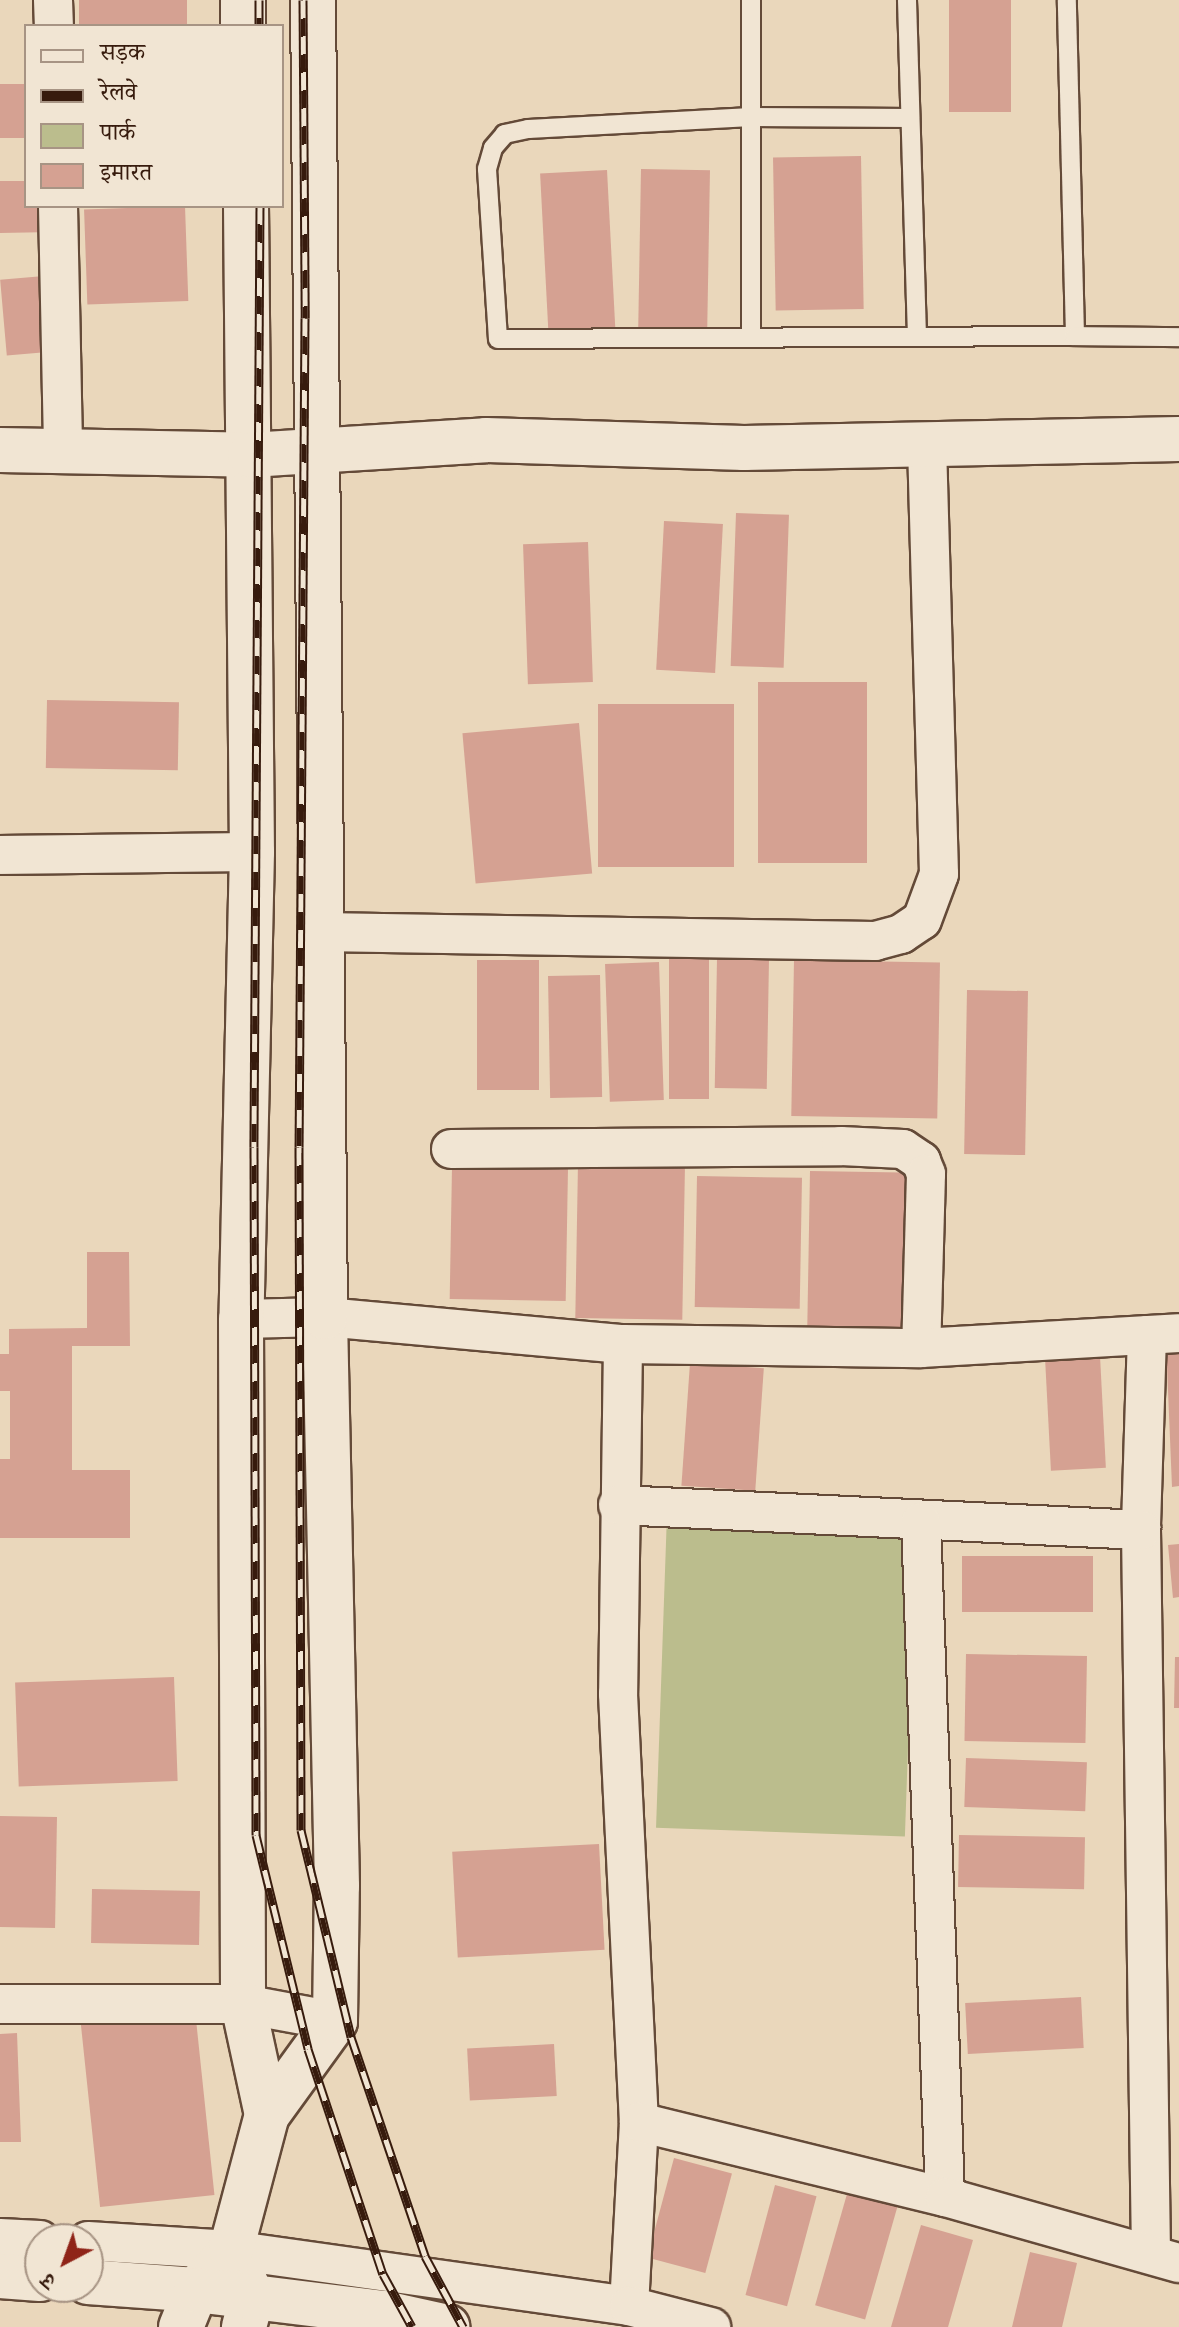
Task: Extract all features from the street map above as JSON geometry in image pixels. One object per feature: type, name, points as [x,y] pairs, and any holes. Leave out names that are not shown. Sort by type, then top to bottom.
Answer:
[{"type":"street","points":[[53,0],[54,24]]},
{"type":"street","points":[[243,0],[243,24]]},
{"type":"street","points":[[189,2308],[231,2250],[267,2115],[335,2021],[337,1870],[325,1317],[313,0]]},
{"type":"street","points":[[58,208],[63,449]]},
{"type":"street","points":[[246,208],[252,852],[241,1319],[243,2004],[267,2115]]},
{"type":"street","points":[[0,450],[250,455],[486,440],[744,448],[1179,439]]},
{"type":"street","points":[[321,932],[875,941],[901,934],[922,920],[939,874],[927,442]]},
{"type":"street","points":[[0,855],[252,852]]},
{"type":"street","points":[[451,1149],[841,1146],[903,1149],[921,1161],[926,1174],[921,1348]]},
{"type":"street","points":[[241,1319],[325,1317],[623,1344],[921,1348],[1163,1334],[1141,1530],[1165,2258],[945,2197],[639,2122]]},
{"type":"street","points":[[623,1344],[618,1505],[618,1694],[639,2122],[629,2306]]},
{"type":"street","points":[[618,1505],[921,1522],[1141,1530]]},
{"type":"street","points":[[921,1522],[945,2197]]},
{"type":"street","points":[[0,2004],[243,2004],[335,2021]]},
{"type":"street","points":[[0,2238],[24,2239]]},
{"type":"street","points":[[104,2242],[231,2250],[629,2306],[711,2327]]},
{"type":"street","points":[[231,2250],[248,2312]]},
{"type":"street","points":[[0,2276],[24,2278]]},
{"type":"street","points":[[104,2286],[189,2308],[248,2312],[384,2313],[447,2327]]},
{"type":"lane","points":[[751,0],[751,338]]},
{"type":"lane","points":[[907,0],[917,336]]},
{"type":"lane","points":[[1067,0],[1075,336]]},
{"type":"lane","points":[[910,118],[751,117],[528,129],[505,134],[493,148],[487,169],[498,339],[1179,337]]},
{"type":"green space","points":[[667,1514],[916,1523],[905,1836],[656,1828]]},
{"type":"building","points":[[79,0],[187,0],[187,24],[79,24]]},
{"type":"building","points":[[949,0],[1011,0],[1011,112],[949,112]]},
{"type":"building","points":[[0,84],[24,84],[24,138],[0,138]]},
{"type":"building","points":[[861,156],[864,309],[776,311],[773,158]]},
{"type":"building","points":[[641,169],[710,170],[707,336],[638,335]]},
{"type":"building","points":[[607,170],[616,334],[549,337],[540,174]]},
{"type":"building","points":[[0,181],[24,181],[24,208],[52,208],[53,232],[0,233]]},
{"type":"building","points":[[185,208],[188,301],[87,304],[84,210]]},
{"type":"building","points":[[44,276],[51,352],[7,356],[0,280]]},
{"type":"building","points":[[736,513],[789,515],[784,668],[731,666]]},
{"type":"building","points":[[664,521],[723,524],[715,673],[656,670]]},
{"type":"building","points":[[588,542],[593,682],[528,684],[523,544]]},
{"type":"building","points":[[758,682],[867,682],[867,863],[758,863]]},
{"type":"building","points":[[47,700],[179,702],[178,770],[46,768]]},
{"type":"building","points":[[598,704],[734,704],[734,867],[598,867]]},
{"type":"building","points":[[579,723],[592,873],[476,884],[462,733]]},
{"type":"building","points":[[669,959],[709,959],[709,1099],[669,1099]]},
{"type":"building","points":[[717,959],[769,960],[767,1089],[715,1088]]},
{"type":"building","points":[[477,960],[539,960],[539,1090],[477,1090]]},
{"type":"building","points":[[794,960],[940,963],[937,1119],[791,1116]]},
{"type":"building","points":[[659,962],[664,1100],[610,1102],[605,964]]},
{"type":"building","points":[[600,975],[602,1097],[550,1098],[548,976]]},
{"type":"building","points":[[967,990],[1028,991],[1025,1155],[964,1154]]},
{"type":"building","points":[[578,1163],[685,1165],[682,1320],[575,1318]]},
{"type":"building","points":[[452,1167],[568,1169],[566,1301],[450,1299]]},
{"type":"building","points":[[810,1171],[917,1173],[914,1328],[807,1326]]},
{"type":"building","points":[[697,1176],[802,1178],[800,1309],[695,1307]]},
{"type":"building","points":[[87,1252],[129,1252],[130,1346],[72,1346],[72,1470],[130,1470],[130,1538],[0,1538],[0,1459],[10,1459],[10,1391],[0,1391],[0,1354],[9,1354],[9,1329],[87,1328]]},
{"type":"building","points":[[1179,1341],[1179,1486],[1172,1487],[1166,1342]]},
{"type":"building","points":[[1100,1356],[1106,1468],[1051,1471],[1045,1359]]},
{"type":"building","points":[[690,1363],[764,1368],[755,1491],[681,1486]]},
{"type":"building","points":[[1179,1544],[1179,1597],[1173,1598],[1168,1545]]},
{"type":"building","points":[[962,1556],[1093,1556],[1093,1612],[962,1612]]},
{"type":"building","points":[[966,1654],[1087,1656],[1085,1743],[964,1741]]},
{"type":"building","points":[[1175,1657],[1179,1657],[1179,1708],[1174,1708]]},
{"type":"building","points":[[174,1677],[178,1781],[19,1786],[15,1683]]},
{"type":"building","points":[[966,1758],[1087,1762],[1085,1811],[964,1807]]},
{"type":"building","points":[[0,1816],[57,1817],[55,1928],[0,1927]]},
{"type":"building","points":[[959,1835],[1085,1837],[1084,1889],[958,1887]]},
{"type":"building","points":[[599,1844],[605,1950],[458,1958],[452,1852]]},
{"type":"building","points":[[92,1889],[200,1891],[199,1945],[91,1943]]},
{"type":"building","points":[[1081,1997],[1084,2048],[968,2054],[965,2003]]},
{"type":"building","points":[[195,2010],[214,2195],[100,2207],[81,2022]]},
{"type":"building","points":[[17,2033],[21,2142],[0,2142],[0,2034]]},
{"type":"building","points":[[554,2044],[557,2096],[470,2100],[467,2049]]},
{"type":"building","points":[[674,2158],[732,2174],[705,2273],[647,2257]]},
{"type":"building","points":[[775,2185],[817,2196],[787,2306],[745,2295]]},
{"type":"building","points":[[849,2187],[899,2201],[865,2320],[815,2305]]},
{"type":"building","points":[[921,2225],[973,2240],[948,2327],[891,2327]]},
{"type":"building","points":[[1030,2252],[1077,2263],[1062,2327],[1012,2327]]},
{"type":"railway","points":[[259,0],[259,24]]},
{"type":"railway","points":[[303,0],[305,318],[299,1147],[301,1830],[351,2037],[425,2256],[463,2327]]},
{"type":"railway","points":[[260,208],[254,1147],[256,1835],[308,2049],[383,2274],[412,2327]]}]
